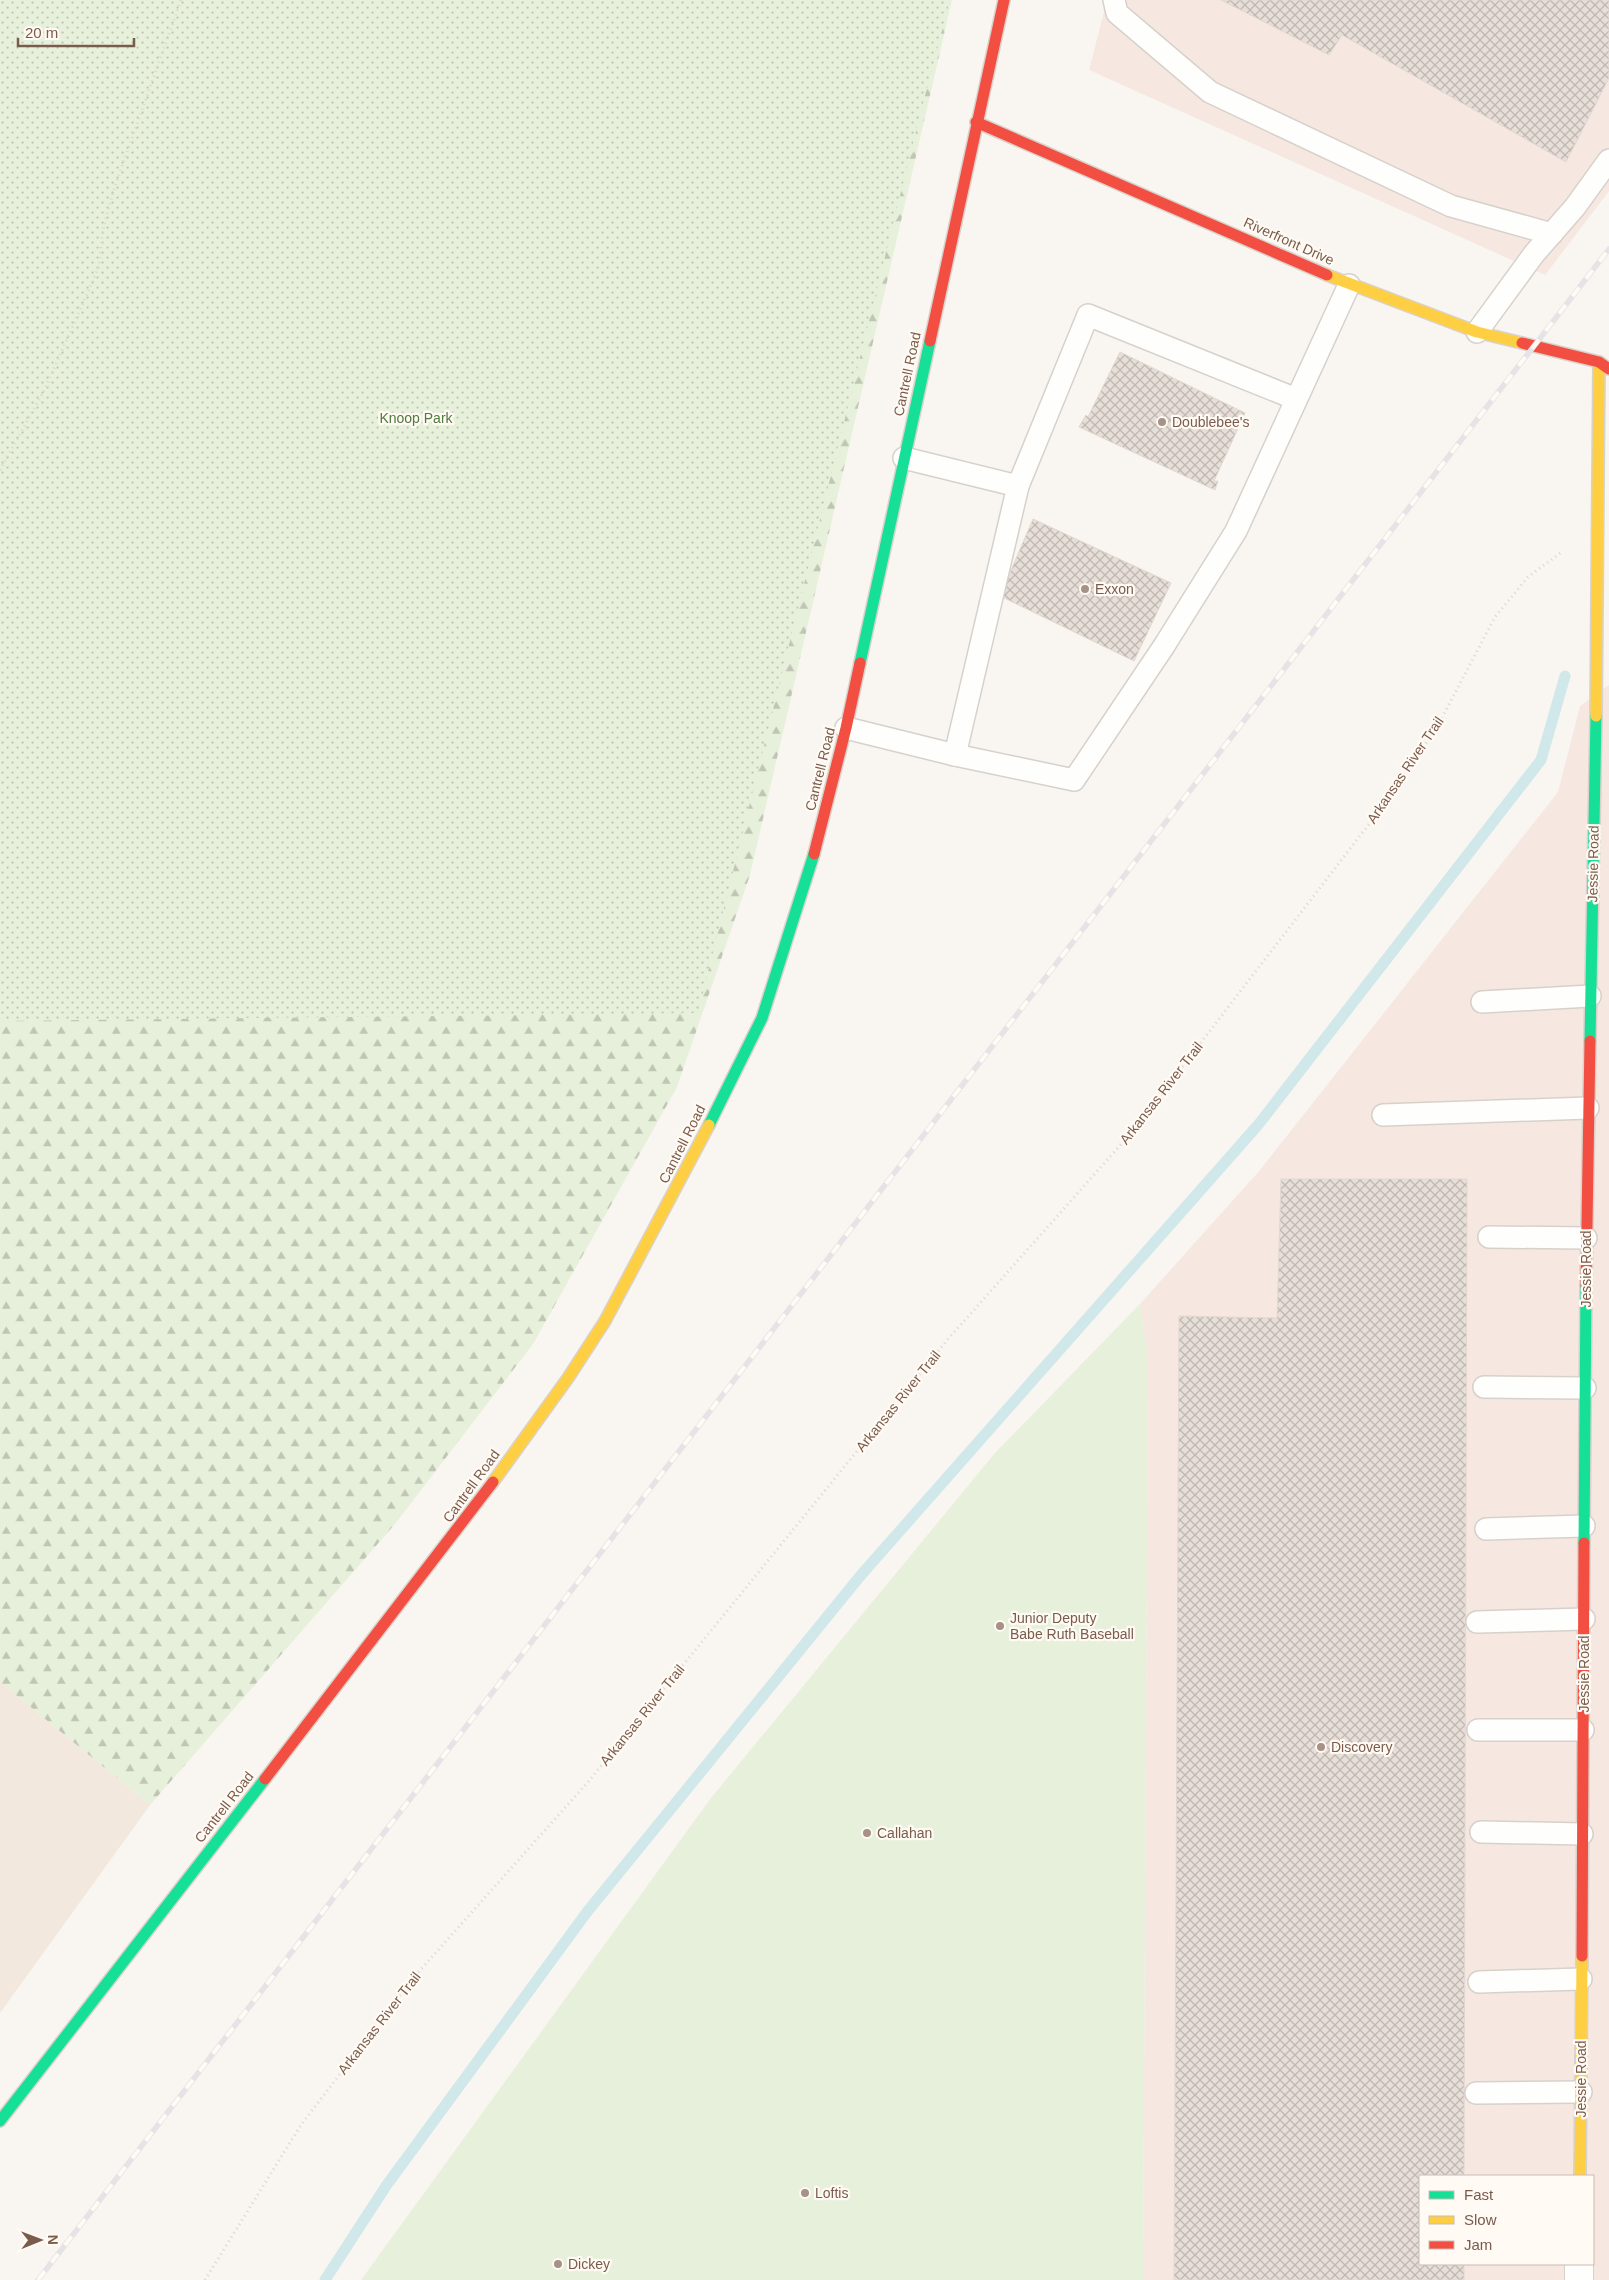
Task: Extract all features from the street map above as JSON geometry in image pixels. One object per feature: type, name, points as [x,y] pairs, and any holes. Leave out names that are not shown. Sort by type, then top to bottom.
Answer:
[{"type":"street","name":"Cantrell Road","points":[[0,2121],[471,1513],[568,1378],[605,1321],[690,1162],[762,1018],[809,872],[846,728],[1004,0]]},
{"type":"street","name":"Riverfront Drive","points":[[976,122],[1349,285],[1477,332],[1606,362]]},
{"type":"street","name":"Jessie Road","points":[[1580,2175],[1586,1238],[1599,540],[1606,362]]},
{"type":"street","points":[[1579,2265],[1579,2280]]},
{"type":"lane","points":[[1114,0],[1117,13],[1210,92],[1451,206],[1552,234]]},
{"type":"lane","points":[[1477,332],[1534,254],[1575,207],[1609,160]]},
{"type":"lane","points":[[846,728],[955,755],[1074,780],[1164,646],[1236,532],[1349,285]]},
{"type":"lane","points":[[955,755],[1018,486],[1088,315],[1296,399]]},
{"type":"lane","points":[[904,458],[1018,486]]},
{"type":"lane","points":[[1482,1002],[1590,996]]},
{"type":"lane","points":[[1383,1115],[1588,1108]]},
{"type":"lane","points":[[1489,1237],[1586,1238]]},
{"type":"lane","points":[[1484,1388],[1585,1388]]},
{"type":"lane","points":[[1486,1529],[1584,1526]]},
{"type":"lane","points":[[1477,1622],[1584,1620]]},
{"type":"lane","points":[[1478,1730],[1583,1730]]},
{"type":"lane","points":[[1480,1832],[1582,1834]]},
{"type":"lane","points":[[1479,1982],[1581,1979]]},
{"type":"lane","points":[[1476,2093],[1580,2092]]},
{"type":"path","points":[[0,470],[45,389],[98,267],[103,229],[114,188],[181,0]]},
{"type":"path","name":"Arkansas River Trail","points":[[205,2280],[301,2125],[414,1977],[588,1782],[949,1338],[1132,1132],[1386,802],[1437,727],[1500,611],[1528,577],[1560,552],[1599,540]]},
{"type":"shaded area","points":[[1107,0],[1609,0],[1609,191],[1545,275],[1089,70]]},
{"type":"shaded area","points":[[1609,685],[1609,2280],[1143,2280],[1148,1357],[1140,1304],[1260,1170],[1558,792],[1580,706]]},
{"type":"shaded area","points":[[0,1682],[150,1805],[0,2013]]},
{"type":"green space","name":"Knoop Park","points":[[0,0],[952,0],[750,875],[677,1087],[533,1344],[395,1524],[150,1805],[0,1682]]},
{"type":"green space","name":"Knoop Park","points":[[0,0],[950,0],[698,1013],[0,1021]]},
{"type":"green space","name":"Junior Deputy Babe Ruth Baseball","points":[[1140,1304],[1148,1357],[1143,2280],[361,2280],[711,1798],[995,1453]]},
{"type":"building","points":[[1221,0],[1609,0],[1609,78],[1566,162],[1342,35],[1329,55]]},
{"type":"building","name":"Doublebee's","points":[[1120,352],[1245,413],[1214,481],[1218,481],[1215,490],[1079,427],[1086,415],[1088,417]]},
{"type":"building","name":"Exxon","points":[[1033,519],[1171,583],[1134,661],[1000,596]]},
{"type":"building","name":"Discovery","points":[[1281,1179],[1467,1179],[1464,2175],[1419,2175],[1419,2265],[1464,2265],[1464,2280],[1174,2280],[1179,1316],[1277,1318]]},
{"type":"waterway","points":[[325,2280],[386,2186],[587,1912],[861,1575],[1258,1125],[1541,760],[1565,676]]},
{"type":"railway","points":[[38,2280],[1609,249]]},
{"type":"traffic: fast","points":[[860,663],[930,341]]},
{"type":"traffic: fast","points":[[1590,1041],[1596,716]]},
{"type":"traffic: fast","points":[[709,1125],[762,1018],[814,854]]},
{"type":"traffic: fast","points":[[1584,1543],[1586,1286]]},
{"type":"traffic: fast","points":[[0,2121],[265,1779]]},
{"type":"traffic: slow","points":[[1327,275],[1477,332],[1522,343]]},
{"type":"traffic: slow","points":[[1596,716],[1599,362]]},
{"type":"traffic: slow","points":[[493,1482],[568,1378],[605,1321],[709,1125]]},
{"type":"traffic: slow","points":[[1580,2175],[1582,1956]]},
{"type":"traffic: jam","points":[[930,341],[1004,0]]},
{"type":"traffic: jam","points":[[976,122],[1327,275]]},
{"type":"traffic: jam","points":[[1522,343],[1599,362],[1609,369]]},
{"type":"traffic: jam","points":[[814,854],[846,728],[860,663]]},
{"type":"traffic: jam","points":[[1586,1286],[1590,1041]]},
{"type":"traffic: jam","points":[[265,1779],[493,1482]]},
{"type":"traffic: jam","points":[[1582,1956],[1584,1543]]},
{"type":"place","name":"Doublebee's","points":[[1162,422]]},
{"type":"place","name":"Exxon","points":[[1085,589]]},
{"type":"place","name":"Junior Deputy Babe Ruth Baseball","points":[[1000,1626]]},
{"type":"place","name":"Discovery","points":[[1321,1747]]},
{"type":"place","name":"Callahan","points":[[867,1833]]},
{"type":"place","name":"Loftis","points":[[805,2193]]},
{"type":"place","name":"Dickey","points":[[558,2264]]}]
